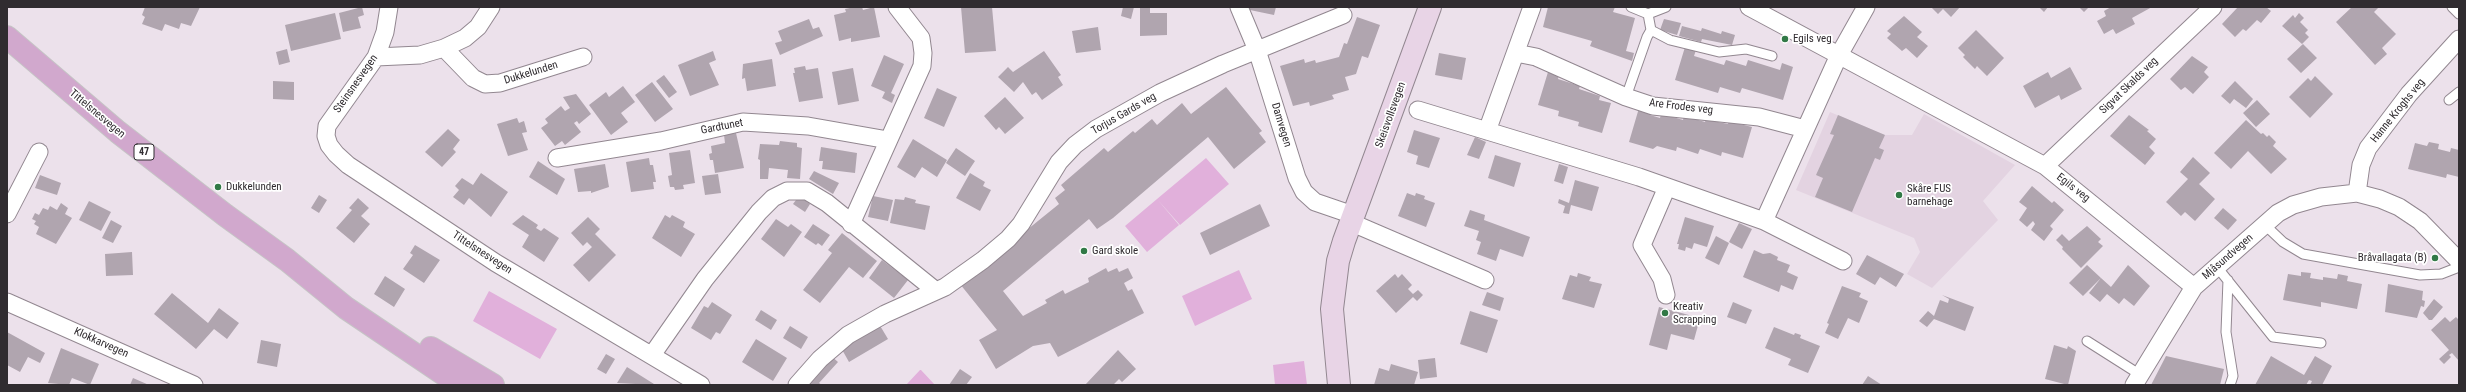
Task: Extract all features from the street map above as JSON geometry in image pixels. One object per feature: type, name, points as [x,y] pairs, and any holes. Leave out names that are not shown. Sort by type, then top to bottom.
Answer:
[{"type":"main road","name":"Skeisvollsvegen","points":[[1339,385],[1332,309],[1338,261],[1430,7]]},
{"type":"main road","name":"Tittelsnesvegen","points":[[7,37],[118,132],[225,215],[287,260],[346,308],[460,385]]},
{"type":"main road","name":"Tittelsnesvegen","points":[[287,260],[493,385]]},
{"type":"street","name":"Steinsnesvegen","points":[[326,136],[327,126],[376,57],[385,32],[389,7]]},
{"type":"street","points":[[376,57],[420,55],[444,48],[465,38],[478,27],[491,7]]},
{"type":"street","points":[[851,224],[922,66],[923,53],[920,38],[897,7]]},
{"type":"street","name":"Damvegen","points":[[1239,7],[1257,50],[1297,178],[1304,192],[1315,202],[1352,219]]},
{"type":"street","points":[[1487,131],[1532,7]]},
{"type":"street","name":"Egils veg","points":[[1749,7],[2045,166],[2194,286]]},
{"type":"street","points":[[1764,221],[1839,55],[1866,7]]},
{"type":"street","name":"Sigvat Skalds veg","points":[[2045,166],[2212,7]]},
{"type":"street","name":"Torjus Gards veg","points":[[797,385],[820,359],[848,335],[885,314],[936,291],[964,275],[1008,238],[1033,206],[1059,162],[1075,145],[1096,129],[1160,93],[1257,50],[1343,15]]},
{"type":"street","name":"Hanne Kroghs veg","points":[[2357,193],[2361,165],[2368,148],[2409,94],[2459,39]]},
{"type":"street","name":"Dukkelunden","points":[[444,48],[473,78],[485,84],[500,83],[583,57]]},
{"type":"street","name":"Are Frodes veg","points":[[1516,53],[1536,57],[1626,97],[1653,106],[1759,117],[1806,129]]},
{"type":"street","points":[[1418,110],[1667,187],[1764,221],[1843,261]]},
{"type":"street","name":"Gardtunet","points":[[557,158],[661,141],[743,122],[808,126],[888,140]]},
{"type":"street","name":"Tittelsnesvegen","points":[[326,136],[329,145],[348,165],[496,263],[701,385]]},
{"type":"street","points":[[7,214],[39,152]]},
{"type":"street","points":[[1666,295],[1662,279],[1642,245],[1667,187]]},
{"type":"street","points":[[652,355],[705,279],[773,198],[787,191],[807,191],[827,203],[851,224],[936,291]]},
{"type":"street","points":[[2357,193],[2399,207],[2420,221],[2459,261]]},
{"type":"street","name":"Mjåsundvegen","points":[[2137,380],[2194,286],[2278,213],[2293,205],[2321,197],[2357,193]]},
{"type":"street","points":[[1352,219],[1485,280]]},
{"type":"street","name":"Klokkarvegen","points":[[7,302],[194,385]]},
{"type":"lane","points":[[1631,7],[1648,14],[1666,7]]},
{"type":"lane","points":[[2452,7],[2459,14]]},
{"type":"lane","points":[[1626,97],[1647,37],[1651,30],[1648,14]]},
{"type":"lane","points":[[1651,30],[1670,40],[1691,46],[1719,52],[1746,49],[1772,56]]},
{"type":"lane","points":[[2448,100],[2459,92]]},
{"type":"lane","points":[[2265,225],[2283,242],[2303,254],[2420,275],[2441,274],[2459,267]]},
{"type":"lane","points":[[2217,267],[2273,337],[2321,343]]},
{"type":"lane","points":[[2228,280],[2226,332],[2232,376],[2230,385]]},
{"type":"lane","name":"Mjåsundvegen","points":[[2087,341],[2137,380]]},
{"type":"shaded area","name":"Skåre FUS barnehage","points":[[1830,112],[1885,135],[1912,135],[1924,114],[2015,165],[1983,201],[1998,220],[1932,288],[1907,274],[1920,252],[1914,238],[1796,190]]},
{"type":"shaded area","points":[[1206,158],[1229,184],[1180,225],[1157,199]]},
{"type":"shaded area","points":[[1157,199],[1179,225],[1147,252],[1125,226]]},
{"type":"shaded area","points":[[1239,270],[1252,299],[1195,326],[1182,296]]},
{"type":"shaded area","points":[[489,291],[557,329],[540,359],[473,321]]},
{"type":"shaded area","points":[[1304,361],[1307,385],[1275,385],[1273,365]]},
{"type":"shaded area","points":[[921,370],[935,385],[906,385]]},
{"type":"building","points":[[145,7],[200,7],[191,26],[181,23],[179,29],[165,24],[162,31],[142,24],[145,17],[142,15]]},
{"type":"building","points":[[362,7],[364,15],[358,17],[361,28],[343,32],[339,13]]},
{"type":"building","points":[[862,7],[863,10],[874,7],[880,37],[851,42],[851,38],[839,41],[834,15],[846,12],[845,9]]},
{"type":"building","points":[[961,7],[992,7],[996,51],[965,53]]},
{"type":"building","points":[[1123,7],[1134,7],[1131,19],[1121,16]]},
{"type":"building","points":[[1140,7],[1150,7],[1150,13],[1167,13],[1167,35],[1140,36]]},
{"type":"building","points":[[1250,7],[1276,7],[1274,15],[1250,10]]},
{"type":"building","points":[[1548,7],[1615,7],[1613,12],[1635,18],[1626,51],[1634,53],[1632,61],[1590,46],[1592,41],[1543,27]]},
{"type":"building","points":[[1931,7],[1960,7],[1951,17],[1943,9],[1938,14]]},
{"type":"building","points":[[2039,7],[2048,7],[2044,12]]},
{"type":"building","points":[[2079,7],[2089,7],[2084,12]]},
{"type":"building","points":[[2111,7],[2152,7],[2132,18],[2135,24],[2116,34],[2113,29],[2104,34],[2097,21],[2106,16],[2104,11]]},
{"type":"building","points":[[2238,7],[2266,7],[2271,11],[2261,23],[2257,20],[2246,31],[2243,29],[2235,37],[2222,24]]},
{"type":"building","points":[[2352,7],[2379,7],[2374,12],[2396,34],[2382,48],[2387,54],[2375,65],[2336,22]]},
{"type":"building","points":[[335,13],[341,39],[291,51],[285,25]]},
{"type":"building","points":[[2299,13],[2304,18],[2300,22],[2308,30],[2305,33],[2309,37],[2302,44],[2282,26],[2293,15],[2295,18]]},
{"type":"building","points":[[1904,16],[1922,32],[1917,37],[1928,46],[1917,58],[1906,48],[1902,51],[1887,38],[1891,34],[1887,31]]},
{"type":"building","points":[[1357,17],[1380,25],[1368,58],[1362,56],[1356,74],[1345,77],[1349,90],[1332,95],[1334,99],[1310,106],[1309,102],[1293,106],[1280,66],[1304,59],[1305,63],[1315,60],[1316,63],[1339,57],[1344,43],[1347,44]]},
{"type":"building","points":[[809,19],[813,29],[819,27],[823,36],[780,55],[775,43],[782,41],[778,31]]},
{"type":"building","points":[[1664,19],[1681,23],[1677,35],[1660,30]]},
{"type":"building","points":[[1682,26],[1701,31],[1702,28],[1721,34],[1722,31],[1735,35],[1732,45],[1702,39],[1701,42],[1679,36]]},
{"type":"building","points":[[1098,27],[1101,50],[1076,53],[1072,31]]},
{"type":"building","points":[[1976,30],[2004,58],[1987,76],[1977,66],[1975,69],[1963,57],[1965,55],[1958,48]]},
{"type":"building","points":[[2303,44],[2317,58],[2301,73],[2287,59]]},
{"type":"building","points":[[1685,47],[1696,50],[1694,56],[1724,65],[1726,60],[1746,66],[1748,60],[1780,70],[1782,63],[1793,67],[1783,100],[1742,88],[1740,93],[1720,87],[1718,93],[1675,80]]},
{"type":"building","points":[[287,49],[290,62],[279,65],[276,52]]},
{"type":"building","points":[[713,51],[716,60],[709,63],[719,85],[690,96],[678,65]]},
{"type":"building","points":[[1044,51],[1061,75],[1058,77],[1063,85],[1042,100],[1036,92],[1032,95],[1023,82],[1014,92],[998,77],[1008,67],[1013,72]]},
{"type":"building","points":[[1439,53],[1466,58],[1462,80],[1435,75]]},
{"type":"building","points":[[884,55],[904,64],[891,93],[895,95],[892,103],[882,98],[885,92],[871,86]]},
{"type":"building","points":[[2192,56],[2208,67],[2204,72],[2209,77],[2193,94],[2185,87],[2181,90],[2170,79]]},
{"type":"building","points":[[772,59],[776,86],[747,91],[745,78],[742,79],[743,64]]},
{"type":"building","points":[[805,66],[806,70],[818,68],[823,98],[799,102],[793,73],[795,73],[794,68]]},
{"type":"building","points":[[2070,67],[2082,89],[2061,100],[2059,95],[2035,108],[2023,86],[2048,72],[2051,78]]},
{"type":"building","points":[[853,68],[859,101],[838,105],[832,72]]},
{"type":"building","points":[[1548,72],[1559,75],[1558,79],[1580,86],[1579,89],[1600,96],[1599,100],[1611,103],[1602,133],[1578,126],[1579,122],[1558,116],[1559,111],[1538,105]]},
{"type":"building","points":[[664,75],[677,92],[669,98],[656,81]]},
{"type":"building","points":[[2315,76],[2333,94],[2310,118],[2289,97],[2308,78],[2311,81]]},
{"type":"building","points":[[273,81],[294,82],[294,100],[273,99]]},
{"type":"building","points":[[2235,81],[2253,99],[2246,108],[2234,99],[2230,104],[2221,96]]},
{"type":"building","points":[[652,82],[673,109],[655,122],[635,95]]},
{"type":"building","points":[[623,86],[635,102],[621,113],[628,122],[611,135],[589,105],[606,92],[609,97]]},
{"type":"building","points":[[1226,87],[1262,131],[1259,133],[1266,142],[1234,169],[1208,137],[1113,218],[1097,229],[1089,219],[1003,291],[1023,316],[1047,303],[1045,300],[1063,290],[1065,294],[1089,282],[1088,278],[1106,268],[1108,272],[1117,268],[1119,272],[1128,268],[1133,278],[1124,283],[1128,291],[1132,289],[1144,313],[1058,357],[1050,343],[1033,346],[996,369],[979,340],[997,330],[960,284],[1059,204],[1055,198],[1065,190],[1061,185],[1104,148],[1108,152],[1133,131],[1135,133],[1152,119],[1157,125],[1182,103],[1191,114]]},
{"type":"building","points":[[937,88],[957,97],[944,127],[924,118]]},
{"type":"building","points":[[576,94],[591,114],[579,124],[577,121],[574,123],[581,132],[565,145],[562,141],[555,146],[541,128],[548,123],[545,119],[561,106],[565,111],[570,108],[563,97]]},
{"type":"building","points":[[1005,97],[1024,118],[1005,134],[999,127],[996,130],[984,116]]},
{"type":"building","points":[[2257,100],[2270,114],[2256,127],[2243,113]]},
{"type":"building","points":[[1639,108],[1651,112],[1650,115],[1660,118],[1662,110],[1674,113],[1673,117],[1683,120],[1685,112],[1696,116],[1695,119],[1705,122],[1707,115],[1719,118],[1718,122],[1728,124],[1730,117],[1741,120],[1740,124],[1752,127],[1743,158],[1722,152],[1721,156],[1700,149],[1698,154],[1677,147],[1676,151],[1657,146],[1653,149],[1629,142]]},
{"type":"building","points":[[1838,115],[1885,135],[1879,148],[1884,150],[1880,160],[1875,158],[1852,212],[1815,197],[1823,178],[1816,175],[1834,135],[1830,134]]},
{"type":"building","points":[[2129,115],[2149,130],[2147,131],[2156,139],[2149,147],[2155,153],[2145,165],[2110,136]]},
{"type":"building","points":[[517,118],[519,123],[524,121],[527,132],[522,133],[528,150],[508,156],[497,124]]},
{"type":"building","points":[[2246,120],[2261,134],[2263,133],[2267,137],[2269,135],[2276,142],[2273,146],[2287,159],[2271,174],[2248,151],[2231,169],[2214,153]]},
{"type":"building","points":[[448,129],[460,140],[453,149],[456,152],[442,167],[425,152]]},
{"type":"building","points":[[1414,130],[1440,138],[1429,168],[1416,164],[1418,156],[1407,152]]},
{"type":"building","points":[[736,133],[744,168],[715,173],[713,160],[710,160],[709,154],[712,153],[711,146],[725,143],[724,135]]},
{"type":"building","points":[[1475,137],[1486,142],[1479,159],[1467,155]]},
{"type":"building","points":[[913,139],[947,160],[937,177],[922,167],[915,178],[897,167]]},
{"type":"building","points":[[780,141],[797,143],[797,147],[802,148],[800,179],[787,178],[788,170],[769,168],[768,179],[760,179],[760,160],[758,159],[760,144],[779,145]]},
{"type":"building","points":[[2429,142],[2439,144],[2438,149],[2450,152],[2451,148],[2459,150],[2459,177],[2447,174],[2446,178],[2408,169],[2415,143],[2427,146]]},
{"type":"building","points":[[821,147],[857,153],[855,173],[822,169],[823,161],[819,161]]},
{"type":"building","points":[[956,148],[975,161],[965,176],[946,163]]},
{"type":"building","points":[[690,150],[695,183],[683,185],[684,189],[675,190],[674,187],[670,187],[668,176],[672,175],[669,153]]},
{"type":"building","points":[[1495,155],[1521,163],[1514,187],[1488,178]]},
{"type":"building","points":[[2193,157],[2210,173],[2199,184],[2215,199],[2195,221],[2185,212],[2181,216],[2166,202],[2188,179],[2180,172]]},
{"type":"building","points":[[649,158],[650,165],[653,165],[656,182],[653,182],[654,189],[631,192],[626,162]]},
{"type":"building","points":[[538,161],[565,179],[557,195],[529,177]]},
{"type":"building","points":[[605,164],[609,187],[591,193],[591,191],[578,192],[574,169]]},
{"type":"building","points":[[1559,164],[1568,167],[1563,184],[1554,181]]},
{"type":"building","points":[[814,171],[839,183],[833,194],[809,179]]},
{"type":"building","points":[[481,173],[508,192],[491,217],[469,198],[464,205],[453,197],[459,190],[455,186],[462,178],[473,185]]},
{"type":"building","points":[[970,173],[985,182],[983,186],[991,190],[980,211],[956,198]]},
{"type":"building","points":[[718,174],[721,193],[705,195],[702,176]]},
{"type":"building","points":[[40,175],[61,183],[57,195],[35,188]]},
{"type":"building","points":[[1575,180],[1599,187],[1592,211],[1571,205],[1569,214],[1563,213],[1565,206],[1558,203],[1559,199],[1569,203]]},
{"type":"building","points":[[2032,186],[2052,203],[2054,201],[2064,210],[2050,226],[2053,229],[2044,241],[2031,230],[2035,224],[2033,221],[2027,227],[2019,220],[2027,208],[2019,202]]},
{"type":"building","points":[[1407,193],[1415,196],[1416,193],[1425,196],[1424,199],[1435,203],[1426,227],[1398,216]]},
{"type":"building","points":[[319,195],[327,200],[319,213],[311,208]]},
{"type":"building","points":[[799,196],[810,204],[805,212],[793,204]]},
{"type":"building","points":[[873,196],[893,200],[888,221],[868,217]]},
{"type":"building","points":[[905,197],[916,200],[915,203],[930,206],[925,230],[890,223],[895,199],[904,200]]},
{"type":"building","points":[[358,198],[369,208],[361,216],[370,224],[354,243],[336,228],[352,210],[349,208]]},
{"type":"building","points":[[89,201],[111,212],[101,231],[79,220]]},
{"type":"building","points":[[61,203],[68,208],[65,214],[72,218],[56,244],[36,234],[39,227],[34,224],[36,221],[32,219],[35,213],[39,215],[43,208],[48,210],[50,206],[57,210]]},
{"type":"building","points":[[1260,204],[1270,226],[1210,255],[1200,233]]},
{"type":"building","points":[[2223,208],[2237,220],[2228,230],[2214,218]]},
{"type":"building","points":[[1470,210],[1485,215],[1484,220],[1530,237],[1523,257],[1500,249],[1496,261],[1477,254],[1481,242],[1476,240],[1479,231],[1464,226]]},
{"type":"building","points":[[523,215],[538,225],[536,228],[541,231],[544,228],[559,238],[544,262],[522,247],[529,235],[512,224]]},
{"type":"building","points":[[665,215],[670,218],[672,215],[685,222],[683,227],[695,234],[681,257],[652,238]]},
{"type":"building","points":[[588,217],[600,229],[595,234],[616,255],[589,282],[573,265],[592,247],[587,242],[583,246],[571,233]]},
{"type":"building","points":[[1685,217],[1714,226],[1707,247],[1694,243],[1692,249],[1686,247],[1685,251],[1678,249],[1679,244],[1677,244]]},
{"type":"building","points":[[776,219],[788,227],[791,224],[802,232],[784,257],[761,239]]},
{"type":"building","points":[[111,220],[122,226],[113,243],[102,238]]},
{"type":"building","points":[[1739,223],[1752,229],[1742,249],[1729,242]]},
{"type":"building","points":[[813,224],[830,235],[822,246],[818,243],[816,245],[804,237]]},
{"type":"building","points":[[2087,226],[2101,239],[2098,242],[2103,246],[2081,268],[2062,249],[2063,247],[2056,240],[2062,234],[2069,241]]},
{"type":"building","points":[[842,233],[877,261],[863,278],[849,267],[820,303],[803,290],[832,253],[828,250]]},
{"type":"building","points":[[1716,236],[1729,243],[1719,265],[1705,258]]},
{"type":"building","points":[[415,245],[440,260],[424,283],[403,269],[413,255],[410,253]]},
{"type":"building","points":[[1754,250],[1763,254],[1770,253],[1778,257],[1777,260],[1790,265],[1787,272],[1798,277],[1793,290],[1781,285],[1779,292],[1743,277]]},
{"type":"building","points":[[132,252],[133,275],[106,276],[105,254]]},
{"type":"building","points":[[1867,255],[1904,274],[1896,287],[1880,277],[1875,285],[1856,274]]},
{"type":"building","points":[[882,260],[908,280],[894,298],[869,278]]},
{"type":"building","points":[[2087,265],[2101,278],[2083,296],[2069,283]]},
{"type":"building","points":[[2128,265],[2150,286],[2134,306],[2124,298],[2119,304],[2107,294],[2100,302],[2089,293],[2101,278],[2111,287]]},
{"type":"building","points":[[2301,272],[2311,273],[2310,278],[2323,280],[2323,277],[2337,279],[2338,274],[2348,276],[2347,281],[2362,284],[2357,309],[2321,302],[2321,307],[2283,300],[2288,274],[2301,276]]},
{"type":"building","points":[[1578,273],[1591,277],[1589,281],[1602,284],[1594,308],[1562,299],[1570,275],[1577,277]]},
{"type":"building","points":[[1395,274],[1398,278],[1402,274],[1412,285],[1408,289],[1413,294],[1418,290],[1423,295],[1417,301],[1413,297],[1396,313],[1376,291]]},
{"type":"building","points":[[385,276],[405,289],[394,307],[374,294]]},
{"type":"building","points":[[2388,284],[2423,291],[2422,300],[2425,301],[2424,307],[2421,306],[2417,318],[2385,312]]},
{"type":"building","points":[[1842,286],[1861,293],[1859,297],[1868,301],[1859,323],[1848,318],[1838,339],[1825,333],[1829,324],[1827,323]]},
{"type":"building","points":[[1487,292],[1504,298],[1500,311],[1482,305]]},
{"type":"building","points":[[172,293],[208,323],[219,308],[239,323],[227,339],[214,329],[196,349],[154,314]]},
{"type":"building","points":[[1942,295],[1974,307],[1965,331],[1934,319],[1927,327],[1919,321],[1928,311],[1934,316],[1940,300],[1948,303],[1949,299]]},
{"type":"building","points":[[2434,299],[2443,307],[2432,320],[2429,320],[2423,313]]},
{"type":"building","points":[[712,302],[732,315],[720,334],[716,332],[711,340],[691,328],[704,306],[708,308]]},
{"type":"building","points":[[1733,302],[1752,310],[1746,324],[1727,317]]},
{"type":"building","points":[[1659,307],[1700,318],[1694,340],[1671,334],[1667,350],[1649,345]]},
{"type":"building","points":[[761,310],[777,320],[771,330],[755,320]]},
{"type":"building","points":[[1470,311],[1498,320],[1487,353],[1460,344]]},
{"type":"building","points":[[2445,317],[2450,322],[2456,317],[2459,320],[2459,361],[2452,353],[2449,355],[2451,357],[2444,364],[2439,359],[2449,350],[2431,330]]},
{"type":"building","points":[[879,324],[888,339],[849,362],[840,346]]},
{"type":"building","points":[[790,326],[808,337],[801,349],[783,338]]},
{"type":"building","points":[[1774,327],[1794,335],[1795,333],[1801,335],[1800,338],[1820,346],[1808,373],[1788,365],[1791,359],[1765,348]]},
{"type":"building","points":[[7,332],[45,353],[40,363],[28,357],[20,372],[7,365]]},
{"type":"building","points":[[756,339],[787,358],[773,381],[742,362]]},
{"type":"building","points":[[261,340],[281,344],[277,367],[257,363]]},
{"type":"building","points":[[2054,345],[2067,349],[2068,346],[2076,351],[2068,385],[2045,379]]},
{"type":"building","points":[[61,348],[99,364],[90,385],[72,378],[69,385],[48,383]]},
{"type":"building","points":[[1118,350],[1136,369],[1122,382],[1119,379],[1113,385],[1085,385]]},
{"type":"building","points":[[606,354],[615,359],[606,374],[597,369]]},
{"type":"building","points":[[830,355],[838,362],[819,383],[822,385],[805,385]]},
{"type":"building","points":[[2166,356],[2224,369],[2220,385],[2151,385]]},
{"type":"building","points":[[2271,356],[2304,375],[2315,356],[2332,366],[2322,385],[2310,385],[2312,381],[2309,380],[2306,385],[2255,385]]},
{"type":"building","points":[[1435,358],[1437,377],[1420,379],[1418,360]]},
{"type":"building","points":[[1391,364],[1418,372],[1414,385],[1374,385],[1379,368],[1389,371]]},
{"type":"building","points":[[627,367],[654,384],[654,385],[617,383]]},
{"type":"building","points":[[960,369],[972,377],[966,385],[949,385]]},
{"type":"building","points":[[1868,376],[1882,385],[1862,385]]},
{"type":"building","points":[[133,378],[149,385],[130,385]]},
{"type":"place","name":"Egils veg","points":[[1785,39]]},
{"type":"place","name":"Dukkelunden","points":[[218,187]]},
{"type":"place","name":"Skåre FUS barnehage","points":[[1899,195]]},
{"type":"place","name":"Gard skole","points":[[1084,251]]},
{"type":"place","name":"Bråvallagata (B)","points":[[2435,258]]},
{"type":"place","name":"Kreativ Scrapping","points":[[1665,313]]}]
